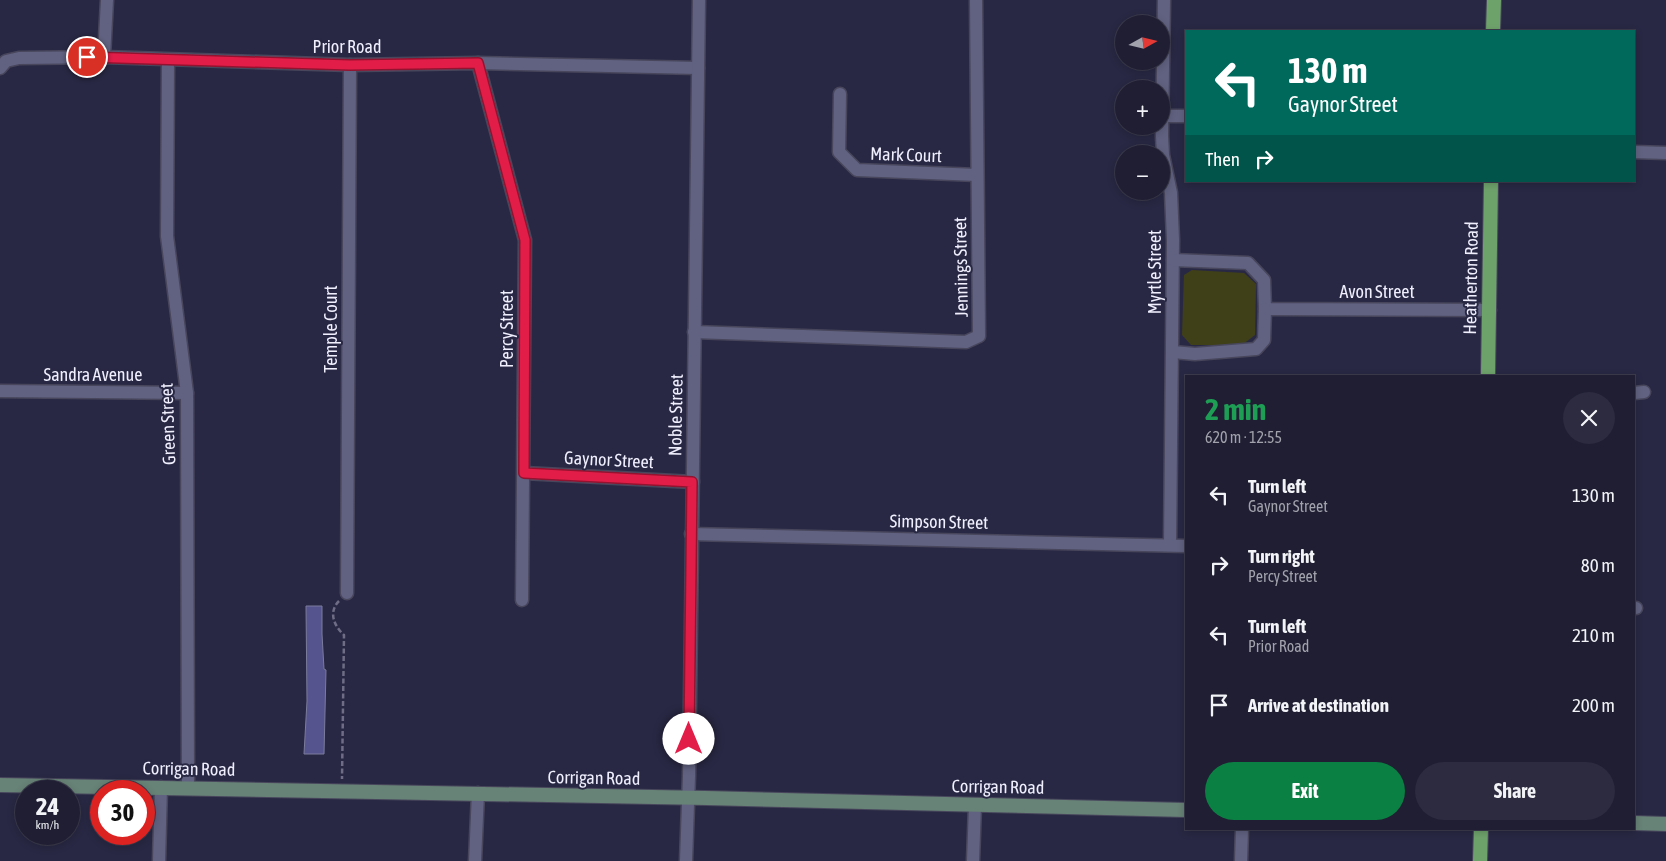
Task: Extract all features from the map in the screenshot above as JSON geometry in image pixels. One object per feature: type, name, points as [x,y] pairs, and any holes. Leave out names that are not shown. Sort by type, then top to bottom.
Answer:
[{"type":"main road","points":[[1493,30],[1494,0]]},
{"type":"main road","name":"Heatherton Road","points":[[1488,375],[1491,182]]},
{"type":"main road","name":"Corrigan Road","points":[[0,785],[161,786],[1185,810]]},
{"type":"main road","points":[[1635,823],[1666,824]]},
{"type":"main road","points":[[1480,861],[1481,830]]},
{"type":"street","points":[[104,57],[107,0]]},
{"type":"street","name":"Noble Street","points":[[686,861],[686,798],[689,776],[699,0]]},
{"type":"street","name":"Jennings Street","points":[[694,332],[966,342],[980,336],[976,0]]},
{"type":"street","name":"Myrtle Street","points":[[1163,80],[1164,0]]},
{"type":"street","name":"Prior Road","points":[[0,68],[6,61],[19,58],[104,57],[350,65],[478,63],[698,68]]},
{"type":"street","name":"Green Street","points":[[168,60],[166,236],[187,393],[188,787]]},
{"type":"street","name":"Percy Street","points":[[478,63],[525,240],[522,600]]},
{"type":"street","name":"Temple Court","points":[[347,593],[350,65]]},
{"type":"street","name":"Mark Court","points":[[840,94],[839,152],[857,170],[977,175]]},
{"type":"street","points":[[1170,116],[1185,116]]},
{"type":"street","name":"Myrtle Street","points":[[1162,135],[1162,155],[1171,193],[1173,260],[1170,545]]},
{"type":"street","points":[[1635,152],[1666,153]]},
{"type":"street","points":[[1172,352],[1194,354],[1256,349],[1264,340],[1265,309],[1264,280],[1248,263],[1173,260]]},
{"type":"street","name":"Avon Street","points":[[1265,309],[1490,310]]},
{"type":"street","name":"Sandra Avenue","points":[[0,391],[187,393]]},
{"type":"street","name":"Gaynor Street","points":[[524,473],[692,482]]},
{"type":"street","name":"Simpson Street","points":[[691,534],[1185,546]]},
{"type":"street","points":[[159,861],[161,786]]},
{"type":"street","points":[[475,861],[478,794]]},
{"type":"street","points":[[973,861],[975,805]]},
{"type":"street","points":[[1241,861],[1242,830]]},
{"type":"path","points":[[342,791],[344,635],[336,629],[333,618],[336,604],[347,593]]},
{"type":"shaded area","points":[[1192,270],[1244,273],[1256,284],[1255,335],[1242,345],[1191,345],[1182,335],[1184,275]]},
{"type":"building","points":[[306,606],[322,606],[324,669],[326,670],[324,754],[304,754],[307,701]]},
{"type":"route","points":[[87,57],[350,65],[478,63],[525,240],[524,473],[692,482],[689,739]]}]
